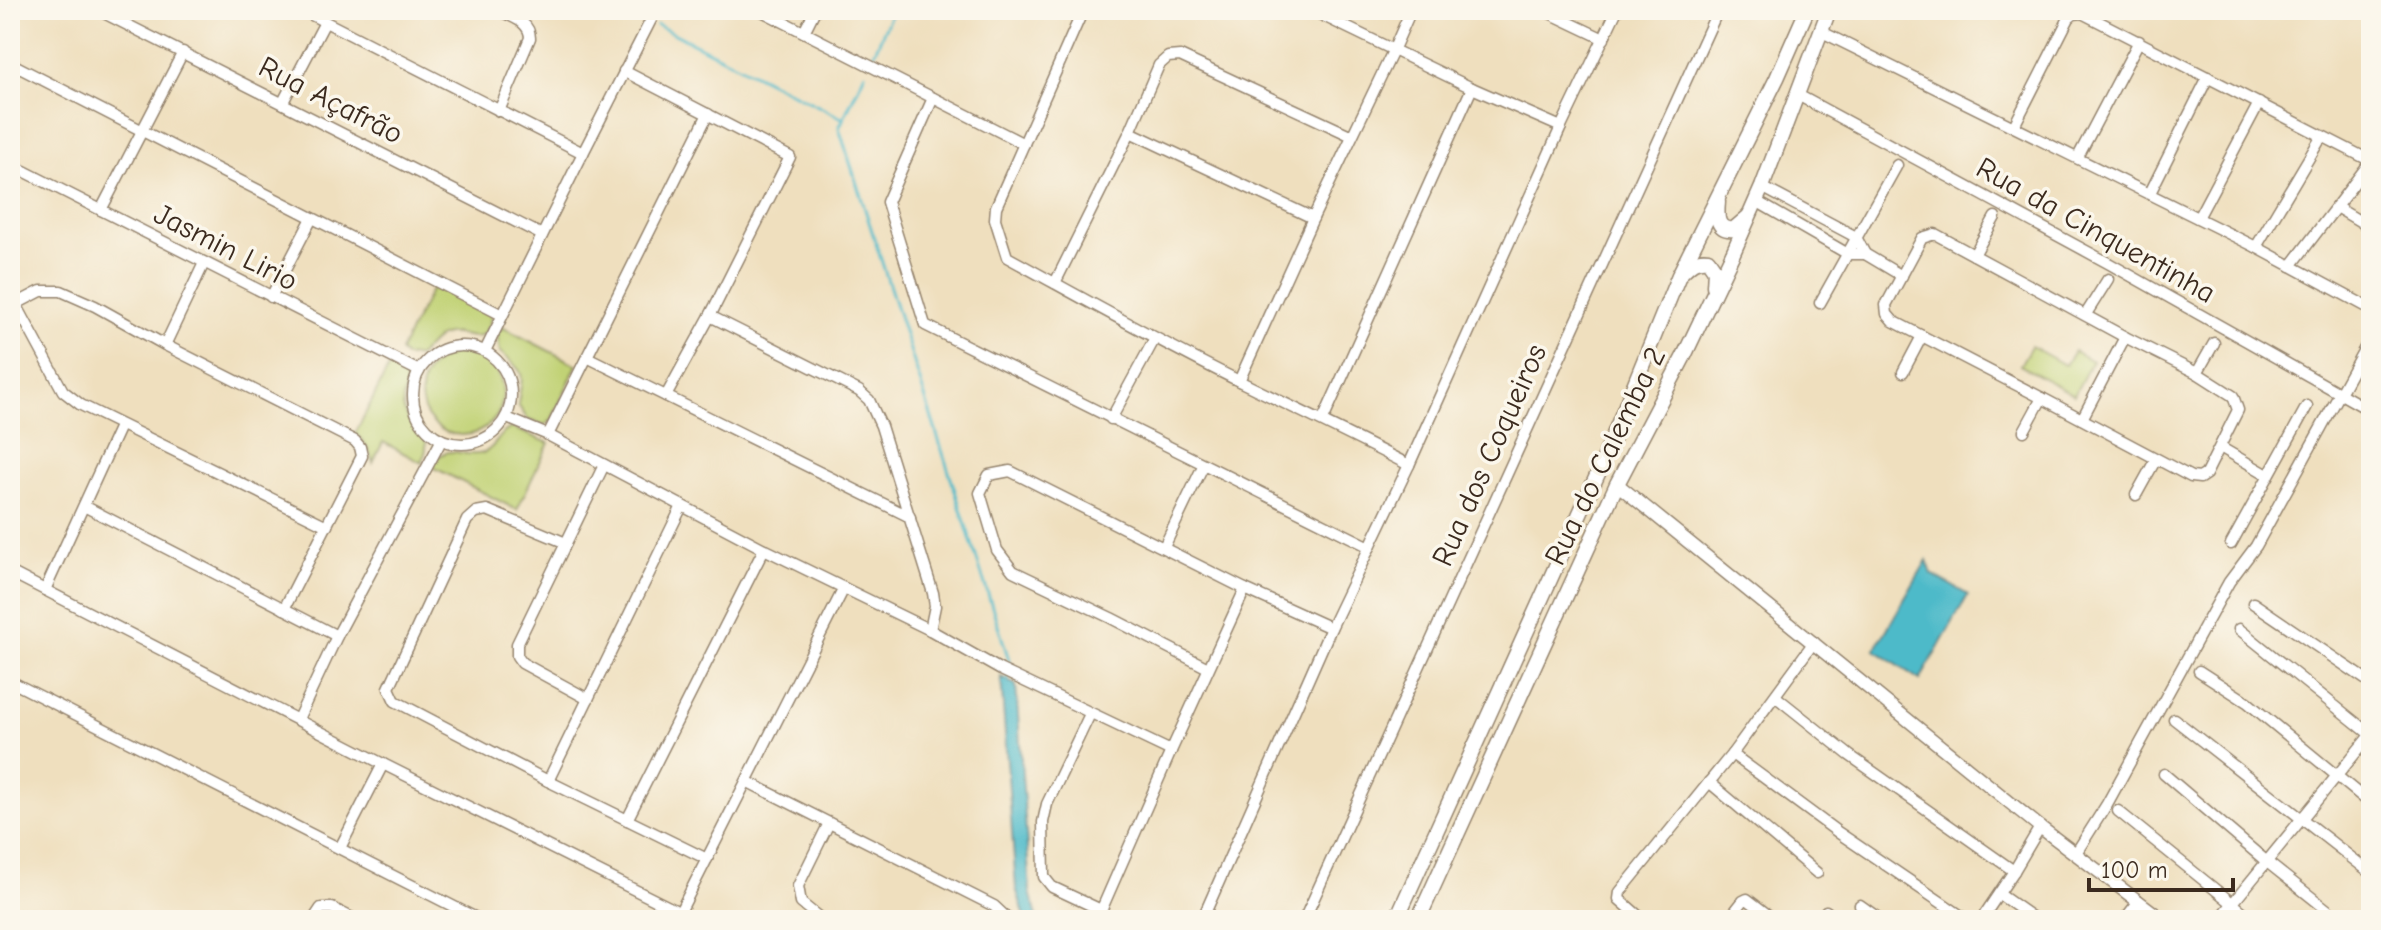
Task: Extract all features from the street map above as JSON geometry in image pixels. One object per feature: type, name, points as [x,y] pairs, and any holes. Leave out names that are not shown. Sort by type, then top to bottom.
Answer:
[{"type":"main road","name":"Rua do Calemba 2","points":[[1396,920],[1600,469],[1679,275],[1777,78],[1807,10]]},
{"type":"main road","name":"Rua do Calemba 2","points":[[1418,920],[1617,484],[1684,356],[1753,207],[1829,10]]},
{"type":"main road","points":[[1719,196],[1717,215],[1723,228],[1734,229],[1753,207]]},
{"type":"main road","points":[[1679,275],[1692,263],[1708,260],[1715,270],[1713,295]]},
{"type":"street","name":"Rua Açafrão","points":[[98,10],[542,235]]},
{"type":"street","points":[[302,10],[583,153]]},
{"type":"street","points":[[498,10],[526,24],[530,31],[530,38],[499,111]]},
{"type":"street","points":[[760,10],[1024,144]]},
{"type":"street","points":[[804,32],[815,10]]},
{"type":"street","points":[[1083,10],[996,207],[995,219],[1007,257],[1155,338],[1409,465]]},
{"type":"street","points":[[1311,10],[1472,88],[1561,127]]},
{"type":"street","points":[[1239,381],[1411,10]]},
{"type":"street","points":[[1543,10],[1604,39]]},
{"type":"street","points":[[1202,920],[1331,628],[1617,10]]},
{"type":"street","name":"Rua dos Coqueiros","points":[[1304,920],[1718,10]]},
{"type":"street","points":[[485,351],[654,13]]},
{"type":"street","points":[[2014,126],[2072,15],[2082,13],[2139,41],[2371,161],[2291,266]]},
{"type":"street","points":[[283,102],[325,22]]},
{"type":"street","points":[[1820,31],[2150,193],[2371,309]]},
{"type":"street","points":[[2078,157],[2139,41]]},
{"type":"street","points":[[101,210],[183,52]]},
{"type":"street","points":[[1055,283],[1130,132],[1159,65],[1174,55],[1352,136]]},
{"type":"street","points":[[10,63],[502,315]]},
{"type":"street","points":[[624,71],[790,157],[666,396]]},
{"type":"street","points":[[2150,193],[2208,77]]},
{"type":"street","points":[[1323,420],[1472,88]]},
{"type":"street","name":"Rua da Cinquentinha","points":[[1796,94],[2110,264],[2371,411]]},
{"type":"street","points":[[933,98],[887,202],[925,325],[1370,547]]},
{"type":"street","points":[[2198,218],[2259,103]]},
{"type":"street","points":[[548,435],[708,114]]},
{"type":"street","points":[[1130,132],[1313,218]]},
{"type":"street","points":[[2256,247],[2322,136]]},
{"type":"street","points":[[1820,303],[1897,165]]},
{"type":"street","name":"Jasmin Lirio","points":[[10,168],[18,168],[419,371]]},
{"type":"street","points":[[1762,187],[1856,237],[1865,254]]},
{"type":"street","points":[[1753,207],[1848,254],[1865,254],[1902,276]]},
{"type":"street","points":[[2336,207],[2371,228]]},
{"type":"street","points":[[1974,255],[1995,217]]},
{"type":"street","points":[[271,297],[312,218]]},
{"type":"street","points":[[1935,234],[1974,255],[2197,373],[2233,396],[2238,410],[2206,474],[2200,478],[2191,477],[1893,321],[1887,314],[1886,305],[1922,238],[1935,234]]},
{"type":"street","points":[[165,345],[204,263]]},
{"type":"street","points":[[2086,314],[2108,279]]},
{"type":"street","points":[[16,304],[41,291],[61,291],[355,441],[362,456],[284,609]]},
{"type":"street","points":[[10,293],[63,391],[81,405],[327,526]]},
{"type":"street","points":[[710,316],[859,391],[869,400],[881,426],[933,593],[935,606],[930,630]]},
{"type":"street","points":[[1903,372],[1922,336]]},
{"type":"street","points":[[2082,419],[2125,337]]},
{"type":"street","points":[[2076,853],[2107,804],[2229,582],[2256,546],[2371,337]]},
{"type":"street","points":[[1111,419],[1155,338]]},
{"type":"street","points":[[2197,373],[2214,343]]},
{"type":"street","points":[[468,345],[485,351],[503,367],[510,382],[507,418],[491,435],[478,442],[463,444],[441,441],[416,414],[412,398],[419,371],[426,359],[452,346],[468,345]]},
{"type":"street","points":[[587,357],[910,517]]},
{"type":"street","points":[[2024,431],[2042,398]]},
{"type":"street","points":[[2231,544],[2307,406]]},
{"type":"street","points":[[507,418],[548,435],[764,549],[930,630],[1001,670],[1171,751]]},
{"type":"street","points":[[45,590],[120,426]]},
{"type":"street","points":[[298,719],[337,636],[441,441]]},
{"type":"street","points":[[2220,447],[2268,475]]},
{"type":"street","points":[[2136,495],[2156,459]]},
{"type":"street","points":[[588,699],[522,663],[517,656],[517,644],[604,465]]},
{"type":"street","points":[[1164,547],[1203,466]]},
{"type":"street","points":[[1208,668],[1013,571],[997,550],[980,493],[989,475],[1010,471],[1245,589],[1331,628]]},
{"type":"street","points":[[1617,484],[2040,827],[2163,920]]},
{"type":"street","points":[[84,506],[337,636]]},
{"type":"street","points":[[548,781],[682,506]]},
{"type":"street","points":[[566,543],[500,513],[487,510],[476,512],[460,533],[389,688],[395,701],[707,859]]},
{"type":"street","points":[[627,820],[764,549]]},
{"type":"street","points":[[10,572],[695,920]]},
{"type":"street","points":[[680,912],[844,588]]},
{"type":"street","points":[[1090,714],[1047,804],[1043,822],[1044,877],[1052,887],[1099,915],[1245,589]]},
{"type":"street","points":[[2253,603],[2371,683]]},
{"type":"street","points":[[2219,920],[2371,734],[2239,629]]},
{"type":"street","points":[[1643,920],[1623,905],[1619,899],[1620,892],[1732,754],[1814,642]]},
{"type":"street","points":[[2199,671],[2247,702],[2371,804]]},
{"type":"street","points":[[10,681],[480,920]]},
{"type":"street","points":[[1775,696],[1849,755],[2014,871]]},
{"type":"street","points":[[2174,719],[2371,873]]},
{"type":"street","points":[[1732,754],[1839,833],[1967,920]]},
{"type":"street","points":[[340,848],[383,764]]},
{"type":"street","points":[[2164,774],[2340,920]]},
{"type":"street","points":[[748,782],[994,906],[1009,920]]},
{"type":"street","points":[[1709,782],[1817,873]]},
{"type":"street","points":[[2118,811],[2253,920]]},
{"type":"street","points":[[822,920],[801,903],[798,886],[829,823]]},
{"type":"street","points":[[1981,920],[2040,827]]},
{"type":"street","points":[[1999,894],[2036,920]]},
{"type":"street","points":[[1728,920],[1747,899],[1768,915]]},
{"type":"street","points":[[2124,920],[2139,901]]},
{"type":"street","points":[[1860,905],[1881,920]]},
{"type":"street","points":[[313,920],[321,908],[332,908],[356,920]]},
{"type":"street","points":[[1826,911],[1838,920]]},
{"type":"green space","points":[[434,284],[492,314],[488,326],[478,337],[451,333],[443,335],[419,356],[405,357],[400,351]]},
{"type":"green space","points":[[502,327],[577,365],[551,421],[544,425],[528,420],[518,405],[521,375],[500,352],[497,335]]},
{"type":"green space","points":[[2031,346],[2065,365],[2074,351],[2092,361],[2074,395],[2020,365]]},
{"type":"green space","points":[[462,353],[478,356],[491,365],[500,378],[503,394],[500,410],[491,423],[478,432],[462,435],[446,432],[433,423],[424,410],[421,394],[424,378],[433,365],[446,356]]},
{"type":"green space","points":[[391,363],[404,375],[405,414],[425,439],[422,463],[383,442],[373,463],[364,443],[355,434]]},
{"type":"green space","points":[[512,428],[549,443],[517,510],[431,466],[437,458],[449,452],[483,453]]},
{"type":"water","points":[[1927,560],[1932,574],[1968,595],[1920,680],[1875,650]]},
{"type":"water","points":[[1001,677],[1016,685],[1030,892],[1038,920],[1026,920],[1016,888]]},
{"type":"waterway","points":[[628,10],[643,18]]},
{"type":"waterway","points":[[872,58],[893,10]]},
{"type":"waterway","points":[[657,25],[842,118]]},
{"type":"waterway","points":[[865,73],[839,128],[1011,666],[1008,679]]}]
